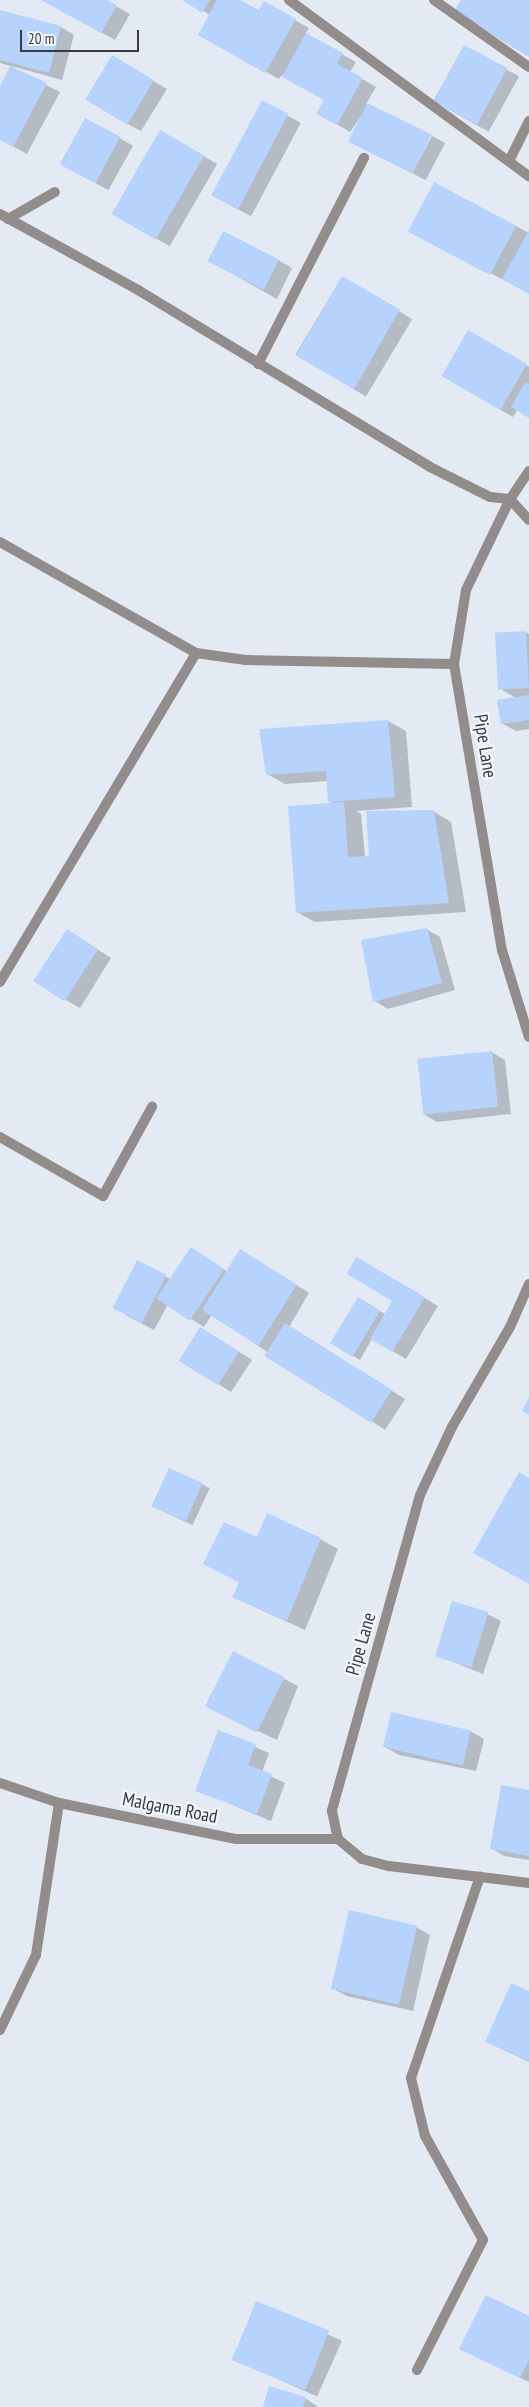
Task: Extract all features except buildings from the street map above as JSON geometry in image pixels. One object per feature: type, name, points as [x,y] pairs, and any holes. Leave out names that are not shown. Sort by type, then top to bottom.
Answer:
[{"type":"street","points":[[289,0],[529,176]]},
{"type":"street","points":[[434,0],[529,67]]},
{"type":"street","points":[[509,161],[529,122]]},
{"type":"street","points":[[258,364],[364,158]]},
{"type":"street","points":[[4,217],[55,192]]},
{"type":"street","points":[[4,217],[138,290],[430,467],[490,497],[510,499],[529,520]]},
{"type":"street","name":"Pipe Lane","points":[[528,476],[510,499],[466,590],[454,664],[502,950],[529,1037]]},
{"type":"street","points":[[0,542],[196,653],[246,660],[454,664]]},
{"type":"street","points":[[0,982],[196,653]]},
{"type":"street","points":[[0,1137],[103,1196],[152,1107]]},
{"type":"street","name":"Pipe Lane","points":[[338,1839],[332,1811],[420,1495],[452,1427],[510,1327],[529,1284]]},
{"type":"street","name":"Malgama Road","points":[[0,1783],[59,1803],[236,1839],[338,1839]]},
{"type":"street","points":[[0,2030],[36,1955],[59,1803]]},
{"type":"street","points":[[338,1839],[362,1859],[389,1866],[529,1883]]},
{"type":"street","points":[[417,2370],[483,2240],[425,2136],[411,2078],[480,1876]]}]
